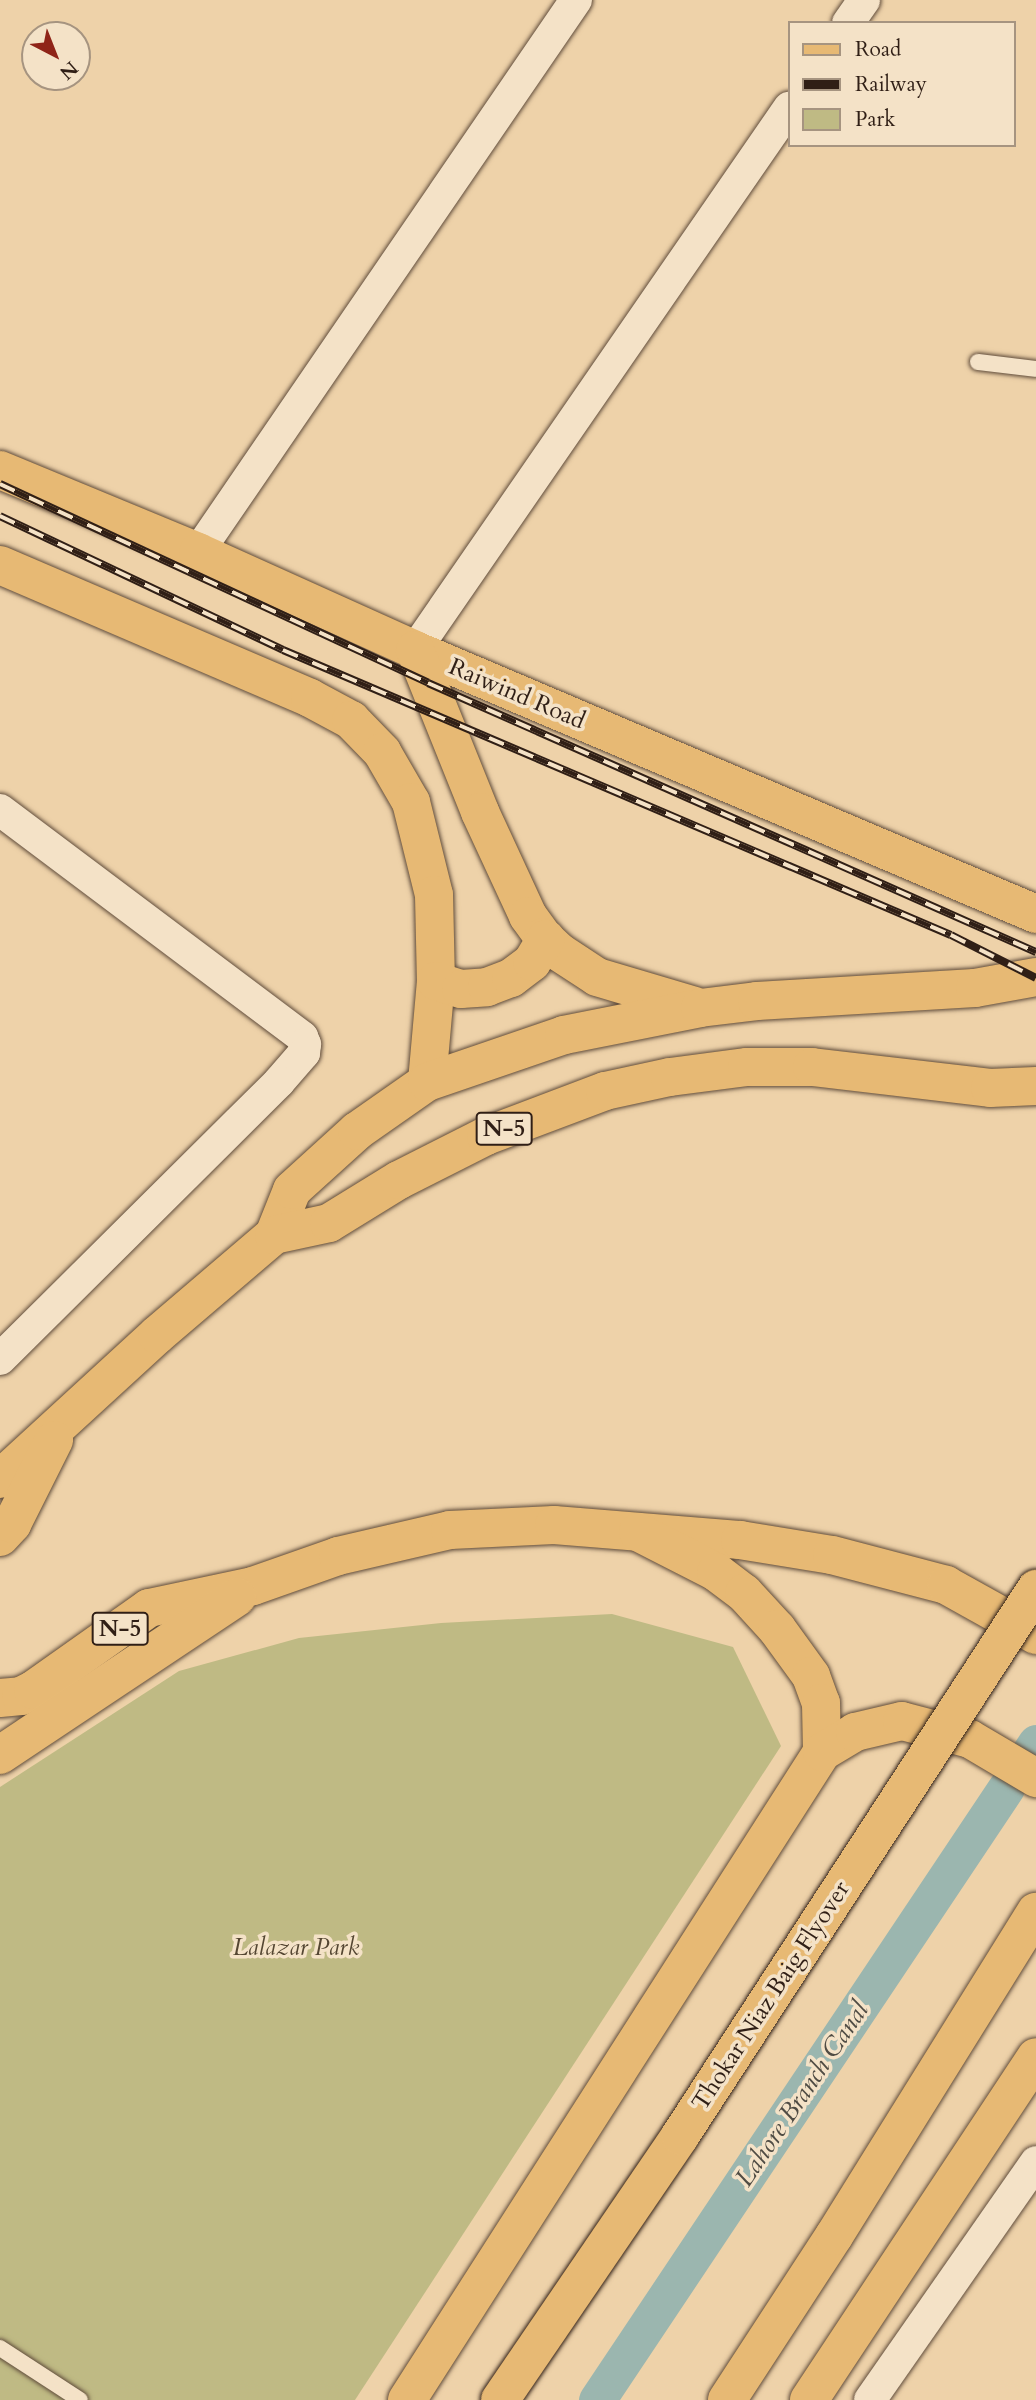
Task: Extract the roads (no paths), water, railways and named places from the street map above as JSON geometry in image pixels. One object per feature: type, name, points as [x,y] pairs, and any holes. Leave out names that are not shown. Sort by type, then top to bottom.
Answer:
[{"type":"main road","name":"Raiwind Road","points":[[0,470],[198,552],[415,650],[1036,914]]},
{"type":"main road","points":[[0,565],[310,698],[351,720],[382,752],[411,802],[434,895],[436,981],[427,1082]]},
{"type":"main road","points":[[415,650],[528,916],[546,939],[559,952],[597,977],[700,1008]]},
{"type":"main road","points":[[436,981],[461,989],[487,987],[512,978],[532,962],[546,939]]},
{"type":"main road","points":[[274,1235],[292,1190],[357,1132],[427,1082],[565,1035],[700,1008],[757,1001],[975,988],[1036,977]]},
{"type":"main road","name":"N-5","points":[[0,1537],[12,1524],[61,1426],[158,1335],[274,1235],[329,1223],[399,1180],[486,1136],[605,1091],[670,1077],[747,1066],[812,1067],[990,1088],[1036,1086]]},
{"type":"main road","points":[[0,1479],[61,1426]]},
{"type":"main road","name":"N-5","points":[[0,1698],[21,1696],[33,1690],[149,1608],[253,1587],[338,1556],[450,1530],[554,1525],[740,1540],[832,1555],[946,1585],[1036,1635]]},
{"type":"main road","points":[[638,1532],[716,1572],[744,1593],[777,1629],[811,1676],[821,1703],[822,1752]]},
{"type":"main road","points":[[0,1755],[253,1587]]},
{"type":"main road","name":"Thokar Niaz Baig Flyover","points":[[500,2400],[680,2136],[1036,1589]]},
{"type":"main road","points":[[407,2400],[822,1752],[855,1732],[902,1721],[970,1739],[1036,1778]]},
{"type":"main road","points":[[727,2400],[834,2236],[1036,1912]]},
{"type":"main road","points":[[809,2400],[1036,2057]]},
{"type":"street","points":[[198,552],[576,0]]},
{"type":"street","points":[[849,21],[864,0]]},
{"type":"street","points":[[415,650],[788,109]]},
{"type":"street","points":[[0,810],[291,1029],[305,1044],[304,1053],[279,1082],[0,1359]]},
{"type":"street","points":[[870,2400],[1036,2162]]},
{"type":"lane","points":[[978,362],[1036,369]]},
{"type":"lane","points":[[0,2348],[80,2400]]},
{"type":"waterway","name":"Lahore Branch Canal","points":[[1030,1752],[1036,1743]]},
{"type":"waterway","name":"Lahore Branch Canal","points":[[597,2400],[1006,1788]]},
{"type":"railway","points":[[0,484],[428,683],[1036,952]]},
{"type":"railway","points":[[0,516],[283,650],[951,935],[1036,978]]},
{"type":"park label","name":"Lalazar Park","points":[[296,1948]]}]
